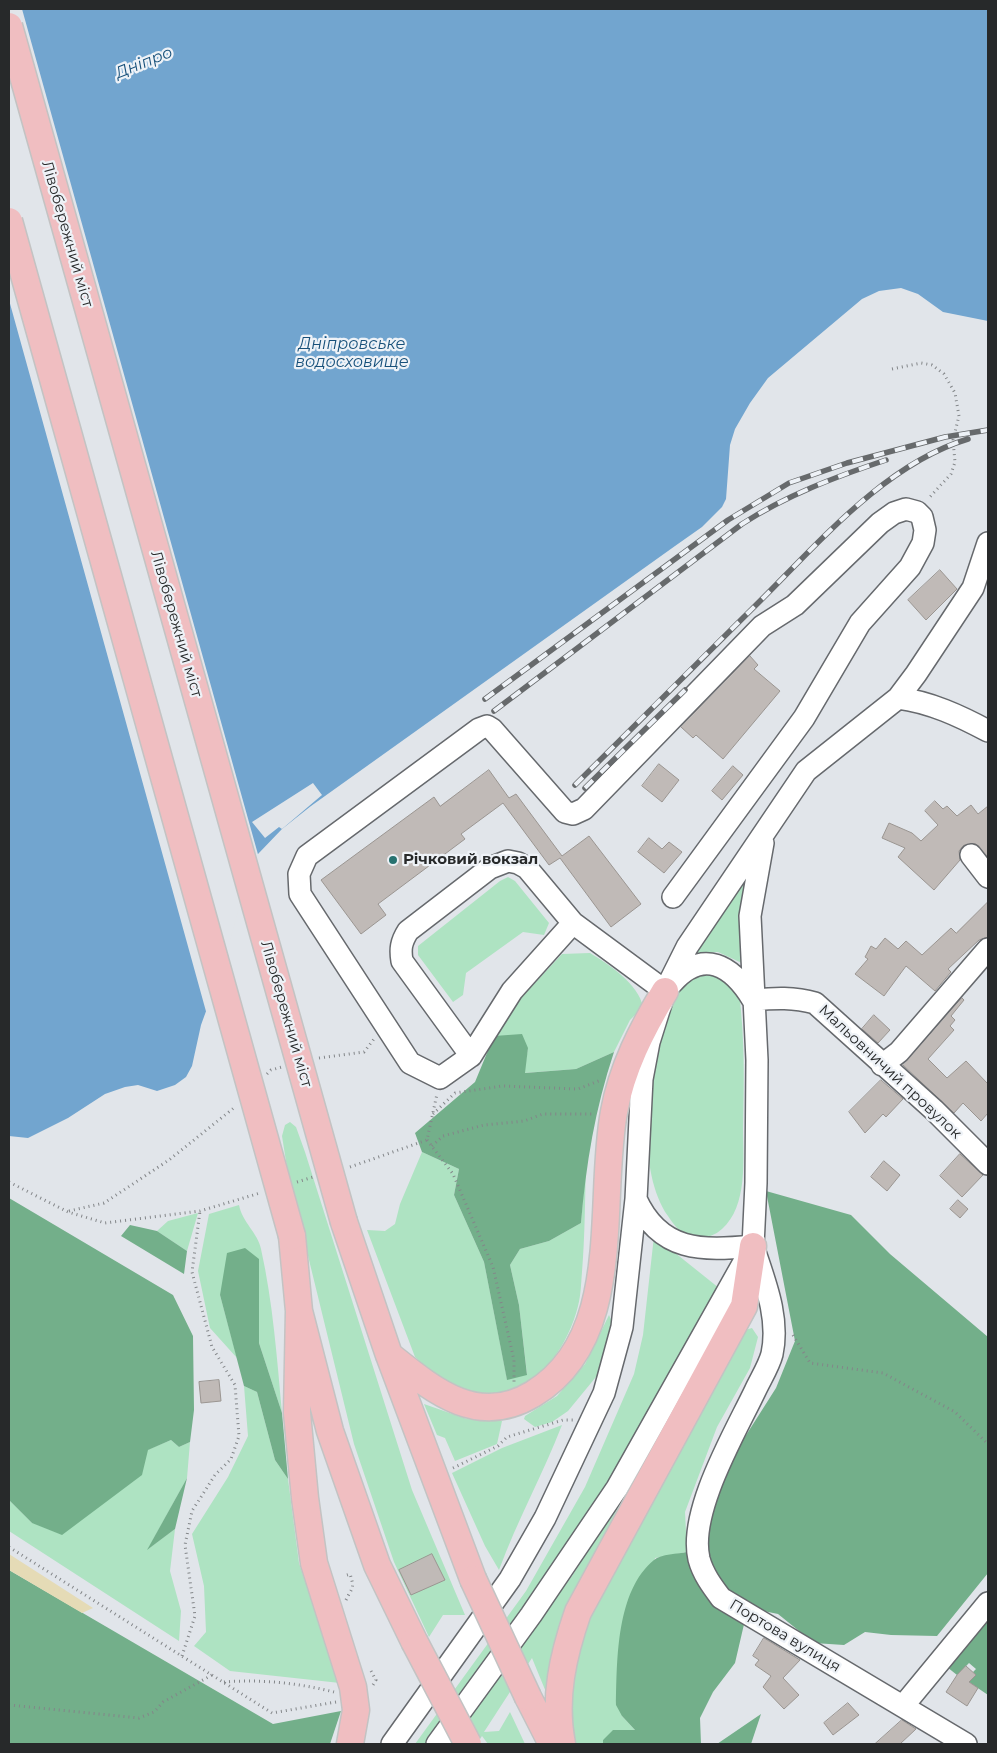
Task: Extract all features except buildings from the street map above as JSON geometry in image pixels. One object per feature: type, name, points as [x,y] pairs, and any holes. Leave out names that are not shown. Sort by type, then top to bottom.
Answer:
[{"type":"main road","name":"Лівобережний міст","points":[[9,26],[344,1222],[389,1355],[473,1579],[552,1744]]},
{"type":"main road","points":[[9,221],[292,1236],[299,1311],[297,1413],[314,1563],[347,1662],[354,1696],[356,1710],[350,1744]]},
{"type":"main road","points":[[389,1355],[440,1393],[478,1407],[510,1406],[542,1389],[564,1368],[579,1345],[590,1318],[600,1284],[613,1113],[621,1083],[641,1031],[665,991]]},
{"type":"main road","points":[[562,1744],[558,1692],[568,1640],[578,1612],[744,1306],[753,1246]]},
{"type":"main road","points":[[299,1311],[330,1431],[378,1566],[414,1641],[468,1744]]},
{"type":"street","points":[[573,923],[512,992],[470,1056],[440,1078],[410,1063],[385,1027],[300,894],[299,874],[308,856],[478,729],[487,726],[492,729],[565,812],[573,814],[584,809],[762,626],[795,605],[880,523],[906,509],[917,512],[922,517],[925,530],[923,543],[910,567],[860,623],[804,718],[673,897]]},
{"type":"street","points":[[392,1744],[510,1580],[545,1518],[604,1393],[622,1327],[636,1199],[642,1079],[649,1042],[665,991],[687,948],[806,771],[898,698],[973,588],[985,566],[988,543]]},
{"type":"street","points":[[898,698],[918,700],[964,718],[988,730]]},
{"type":"street","points":[[437,1744],[531,1615],[617,1488],[753,1246],[756,1183],[757,1060],[752,1000],[750,916],[756,871],[767,828]]},
{"type":"street","points":[[971,855],[988,877]]},
{"type":"street","points":[[470,1056],[402,961],[400,951],[402,940],[408,931],[490,868],[508,861],[518,863],[527,868],[573,923],[665,991]]},
{"type":"street","points":[[882,1065],[899,1052],[988,949]]},
{"type":"street","points":[[665,991],[681,972],[698,964],[716,965],[733,973],[742,983],[752,1000]]},
{"type":"street","name":"Мальовничий провулок","points":[[752,1000],[779,998],[800,999],[815,1003],[934,1110],[988,1164]]},
{"type":"street","points":[[636,1199],[642,1213],[653,1226],[670,1239],[683,1245],[714,1250],[753,1246]]},
{"type":"street","name":"Портова вулиця","points":[[753,1246],[774,1321],[772,1354],[714,1476],[705,1503],[697,1538],[699,1558],[707,1580],[721,1598],[966,1744]]},
{"type":"street","points":[[903,1706],[988,1603]]},
{"type":"path","points":[[892,369],[921,363],[932,365],[944,374],[956,397],[959,416],[954,440],[955,462],[950,474],[917,512]]},
{"type":"path","points":[[316,1058],[364,1052],[385,1027]]},
{"type":"path","points":[[264,1077],[271,1070],[289,1065]]},
{"type":"path","points":[[427,1140],[440,1078]]},
{"type":"path","points":[[432,1116],[455,1093],[502,1086],[578,1089],[603,1080]]},
{"type":"path","points":[[68,1212],[104,1203],[169,1160],[224,1118],[237,1104]]},
{"type":"path","points":[[432,1146],[443,1136],[484,1125],[524,1121],[543,1114],[601,1114]]},
{"type":"path","points":[[427,1140],[453,1174],[493,1267],[514,1360],[514,1388]]},
{"type":"path","points":[[342,1169],[427,1140]]},
{"type":"path","points":[[295,1182],[314,1177]]},
{"type":"path","points":[[9,1182],[68,1212],[106,1223],[200,1211],[268,1190]]},
{"type":"path","points":[[182,1656],[195,1616],[185,1545],[192,1511],[214,1475],[231,1459],[239,1436],[235,1385],[212,1347],[192,1272],[200,1211]]},
{"type":"path","points":[[789,1330],[810,1363],[883,1373],[955,1412],[988,1444]]},
{"type":"path","points":[[450,1470],[498,1446],[507,1437],[563,1420],[592,1419]]},
{"type":"path","points":[[9,1547],[272,1713],[344,1700],[354,1696]]},
{"type":"path","points":[[345,1604],[353,1590],[350,1574],[347,1575]]},
{"type":"path","points":[[9,1705],[139,1718],[154,1712],[163,1702],[212,1675]]},
{"type":"path","points":[[224,1682],[249,1680],[299,1683],[354,1696]]},
{"type":"green space","points":[[747,869],[744,964],[718,952],[693,954]]},
{"type":"green space","points":[[508,877],[515,881],[549,923],[544,935],[523,932],[466,973],[463,995],[453,1002],[418,955],[418,946],[500,881]]},
{"type":"green space","points":[[590,953],[614,969],[636,990],[643,1007],[630,1020],[614,1052],[576,1069],[524,1073],[528,1048],[494,1036],[508,1012],[562,954]]},
{"type":"green space","points":[[707,973],[724,979],[739,992],[744,1060],[743,1168],[740,1195],[730,1219],[722,1229],[714,1234],[698,1237],[686,1235],[677,1228],[658,1197],[648,1152],[647,1127],[656,1055],[671,1004],[680,988],[686,982]]},
{"type":"green space","points":[[522,1034],[528,1048],[525,1073],[576,1069],[614,1052],[607,1073],[592,1137],[581,1223],[549,1241],[520,1249],[510,1265],[519,1305],[527,1375],[507,1380],[484,1262],[454,1195],[459,1169],[422,1152],[415,1133],[475,1082],[494,1036]]},
{"type":"green space","points":[[290,1122],[296,1127],[305,1152],[412,1490],[465,1615],[443,1615],[429,1637],[394,1562],[354,1444],[288,1174],[282,1136],[285,1125]]},
{"type":"green space","points":[[422,1152],[459,1169],[454,1195],[484,1262],[507,1379],[527,1374],[519,1305],[510,1265],[520,1249],[549,1241],[581,1223],[586,1162],[581,1285],[574,1320],[561,1348],[552,1360],[530,1382],[517,1389],[495,1395],[486,1395],[466,1390],[438,1378],[415,1357],[367,1230],[385,1231],[395,1224],[400,1204]]},
{"type":"green space","points":[[766,1191],[851,1215],[890,1254],[988,1337],[988,1573],[937,1636],[891,1635],[865,1632],[844,1645],[814,1643],[778,1614],[749,1608],[723,1589],[707,1551],[706,1516],[722,1473],[776,1388],[795,1341]]},
{"type":"green space","points":[[9,1198],[173,1295],[193,1336],[194,1410],[190,1442],[179,1447],[171,1440],[148,1450],[142,1475],[62,1535],[32,1523],[9,1500]]},
{"type":"green space","points":[[239,1205],[243,1217],[257,1238],[261,1249],[272,1310],[282,1413],[259,1343],[259,1259],[220,1295],[237,1358],[210,1328],[198,1271],[209,1214]]},
{"type":"green space","points":[[198,1213],[187,1251],[157,1231],[168,1221]]},
{"type":"green space","points":[[130,1225],[157,1231],[187,1251],[184,1274],[121,1236]]},
{"type":"green space","points":[[654,1236],[719,1288],[591,1515],[430,1744],[415,1744],[526,1591],[585,1487],[634,1374],[643,1335]]},
{"type":"green space","points":[[245,1248],[259,1259],[259,1343],[282,1413],[288,1479],[275,1460],[257,1392],[244,1386],[220,1295],[227,1253]]},
{"type":"green space","points":[[728,1305],[548,1697],[532,1658],[484,1732],[499,1731],[510,1712],[525,1744],[488,1744],[482,1736],[477,1744],[447,1744],[572,1576],[605,1524]]},
{"type":"green space","points":[[609,1315],[613,1324],[605,1366],[568,1411],[552,1422],[535,1427],[524,1419],[525,1416],[557,1396],[585,1364]]},
{"type":"green space","points":[[752,1328],[758,1337],[750,1368],[717,1427],[685,1512],[687,1552],[655,1558],[622,1716],[635,1730],[603,1740],[603,1744],[573,1744],[569,1707],[576,1659],[595,1606],[745,1330]]},
{"type":"green space","points":[[244,1386],[257,1392],[275,1460],[288,1479],[299,1563],[340,1683],[230,1671],[194,1646],[206,1632],[204,1586],[192,1534],[228,1477],[248,1436]]},
{"type":"green space","points":[[424,1404],[467,1419],[502,1421],[497,1444],[455,1461],[445,1438],[437,1435]]},
{"type":"green space","points":[[562,1425],[499,1570],[485,1546],[452,1473],[502,1448]]},
{"type":"green space","points":[[171,1440],[179,1447],[190,1442],[187,1478],[148,1549],[175,1529],[170,1571],[181,1611],[179,1641],[9,1531],[9,1500],[32,1523],[147,1450]]},
{"type":"green space","points":[[187,1478],[175,1529],[147,1550]]},
{"type":"green space","points":[[687,1552],[696,1578],[745,1620],[735,1663],[713,1692],[700,1718],[701,1744],[603,1744],[603,1740],[613,1730],[635,1730],[622,1716],[616,1705],[618,1648],[621,1627],[632,1589],[641,1573],[654,1560],[665,1555]]},
{"type":"green space","points":[[9,1570],[273,1724],[341,1711],[330,1744],[9,1744]]},
{"type":"green space","points":[[988,1619],[988,1695],[969,1682],[976,1675],[973,1672],[976,1669],[969,1663],[957,1675],[947,1667]]},
{"type":"green space","points":[[761,1714],[751,1744],[717,1744]]},
{"type":"sand","points":[[9,1554],[93,1608],[82,1613],[9,1570]]},
{"type":"water","name":"Дніпровське водосховище","points":[[9,9],[988,9],[988,321],[943,312],[918,294],[901,288],[879,291],[862,299],[768,378],[750,403],[735,429],[730,445],[726,499],[722,507],[702,527],[311,806],[282,829],[258,854],[243,881],[217,981],[201,1025],[192,1066],[186,1077],[175,1085],[157,1091],[138,1085],[105,1094],[68,1118],[28,1138],[9,1136]]},
{"type":"pier","points":[[9,9],[22,9],[259,858],[246,882],[219,981],[207,1015],[9,300]]},
{"type":"pier","points":[[313,783],[322,795],[282,829],[279,827],[265,838],[252,822]]},
{"type":"railway","points":[[485,699],[728,520],[789,483],[847,463],[945,437],[988,430]]},
{"type":"railway","points":[[575,785],[853,509],[908,467],[937,451],[968,439]]},
{"type":"railway","points":[[494,711],[742,524],[776,504],[848,473],[886,460]]},
{"type":"railway","points":[[585,788],[685,690]]},
{"type":"place","name":"Річковий вокзал","points":[[393,860]]},
{"type":"water label","name":"Дніпро","points":[[144,63]]}]
